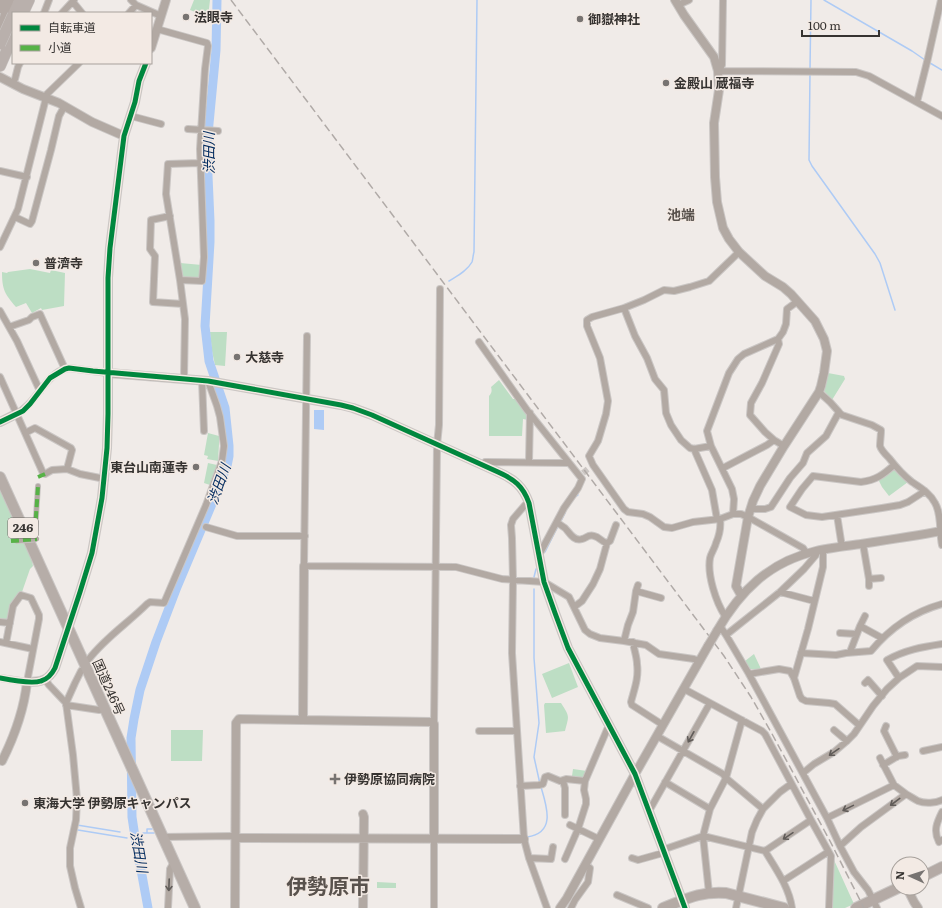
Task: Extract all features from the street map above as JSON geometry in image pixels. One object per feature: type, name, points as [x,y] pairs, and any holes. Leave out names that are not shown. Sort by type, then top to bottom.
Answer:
[{"type":"highway","points":[[0,44],[9,14],[20,0]]},
{"type":"highway","points":[[23,12],[29,0]]},
{"type":"highway","points":[[0,66],[12,38]]},
{"type":"highway","name":"国道246号","points":[[0,477],[195,908]]},
{"type":"main road","points":[[2,0],[9,14]]},
{"type":"main road","points":[[0,38],[9,14],[10,0]]},
{"type":"main road","points":[[930,873],[942,867]]},
{"type":"main road","points":[[663,908],[683,904],[699,894],[726,893],[784,908]]},
{"type":"main road","points":[[856,908],[875,904],[890,894]]},
{"type":"street","points":[[44,12],[49,0]]},
{"type":"street","points":[[131,0],[136,5],[152,12]]},
{"type":"street","points":[[152,45],[166,0]]},
{"type":"street","points":[[689,0],[676,2],[714,57],[718,70],[720,90],[714,124],[715,189],[723,228],[739,252],[765,276],[783,287],[798,301],[815,321],[826,345],[824,373],[819,392],[760,486],[749,513],[736,586],[741,595]]},
{"type":"street","points":[[718,70],[722,65],[723,0]]},
{"type":"street","points":[[917,102],[941,0]]},
{"type":"street","points":[[63,12],[74,1],[81,12]]},
{"type":"street","points":[[130,12],[136,5]]},
{"type":"street","points":[[152,12],[161,16]]},
{"type":"street","points":[[157,29],[207,43],[208,46],[205,69],[200,163],[204,256],[202,281],[180,280]]},
{"type":"street","points":[[15,79],[20,64]]},
{"type":"street","points":[[0,247],[18,209],[45,98],[50,90],[78,64]]},
{"type":"street","points":[[0,678],[37,682],[45,680],[49,677],[55,668],[92,553],[105,479],[108,448],[109,261],[124,136],[146,64]]},
{"type":"street","points":[[718,70],[862,73],[942,116]]},
{"type":"street","points":[[0,77],[124,136]]},
{"type":"street","points":[[15,217],[30,224],[32,221],[51,150],[58,116],[64,107]]},
{"type":"street","points":[[131,116],[162,124]]},
{"type":"street","points":[[188,129],[218,131]]},
{"type":"street","points":[[184,378],[185,319],[166,194],[168,164],[200,163]]},
{"type":"street","points":[[0,171],[27,177]]},
{"type":"street","points":[[170,216],[151,220],[150,249],[155,256],[153,302],[183,304]]},
{"type":"street","points":[[739,252],[709,281],[674,291],[664,290],[624,308],[592,317],[587,320],[587,326],[600,358],[608,401],[606,414],[598,441],[589,456],[591,466],[624,509],[628,512],[643,514],[650,517],[664,528],[672,528],[693,522],[718,519],[733,514],[744,515],[771,507],[790,478],[803,463],[807,453],[826,436],[839,412]]},
{"type":"street","points":[[434,908],[434,724],[440,289]]},
{"type":"street","points":[[733,514],[734,499],[732,489],[711,446],[707,432],[729,373],[738,359],[744,354],[778,339],[786,324],[787,309],[798,301]]},
{"type":"street","points":[[624,308],[634,336],[647,358],[654,379],[664,390],[666,413],[671,425],[681,440],[690,448],[694,449],[711,446]]},
{"type":"street","points":[[0,311],[17,341],[40,391]]},
{"type":"street","points":[[9,327],[40,314],[65,369]]},
{"type":"street","points":[[303,720],[307,336]]},
{"type":"street","points":[[778,339],[779,344],[762,383],[751,403],[750,415],[765,432],[784,446]]},
{"type":"street","points":[[479,342],[530,413],[569,463],[581,474],[582,479],[578,488],[564,508],[539,555]]},
{"type":"street","points":[[0,422],[23,411],[50,378],[69,368],[207,380],[353,408],[372,415],[505,475],[514,481],[523,490],[529,503],[544,582],[568,648],[635,774],[683,904]]},
{"type":"street","points":[[0,377],[43,473],[45,474]]},
{"type":"street","points":[[204,431],[207,380]]},
{"type":"street","points":[[89,660],[95,651],[108,638],[133,618],[147,604],[150,602],[164,602],[198,524],[220,471],[224,452],[217,406],[207,380]]},
{"type":"street","points":[[819,392],[842,415],[872,425],[881,430],[880,446],[884,453],[894,465],[922,488],[936,504],[939,516],[942,545]]},
{"type":"street","points":[[529,462],[530,413]]},
{"type":"street","points":[[25,433],[35,428],[71,448],[72,450],[67,469]]},
{"type":"street","points":[[723,468],[774,440]]},
{"type":"street","points":[[694,449],[712,490],[718,519],[721,524],[718,538],[710,557],[710,580],[722,610],[726,616]]},
{"type":"street","points":[[482,465],[485,462],[569,463]]},
{"type":"street","points":[[894,465],[876,479],[861,482],[814,476],[802,489],[790,507],[800,512],[822,517],[900,505],[908,502],[925,491]]},
{"type":"street","points":[[38,477],[52,470],[67,469],[80,474],[105,479]]},
{"type":"street","points":[[35,531],[38,486]]},
{"type":"street","points":[[529,503],[525,505],[511,522],[513,580],[512,653],[524,839],[529,858],[547,908]]},
{"type":"street","points":[[749,513],[804,548],[808,554]]},
{"type":"street","points":[[837,515],[842,547]]},
{"type":"street","points":[[557,522],[574,538],[579,540],[588,535],[592,535],[597,537],[600,541],[607,543]]},
{"type":"street","points":[[574,607],[582,601],[593,584],[600,569],[607,543],[610,541],[616,525]]},
{"type":"street","points":[[206,527],[238,536],[304,536]]},
{"type":"street","points":[[560,908],[708,646],[741,595],[757,580],[771,570],[792,559],[820,550],[941,531]]},
{"type":"street","points":[[14,541],[37,539]]},
{"type":"street","points":[[863,544],[869,586]]},
{"type":"street","points":[[726,635],[780,592],[804,569],[820,550]]},
{"type":"street","points":[[794,678],[823,567],[820,550]]},
{"type":"street","points":[[304,566],[456,567],[492,577],[544,582],[569,597],[585,630],[590,634],[600,638],[646,645],[659,654],[700,661]]},
{"type":"street","points":[[869,579],[881,578]]},
{"type":"street","points":[[624,641],[633,612],[637,588],[661,598]]},
{"type":"street","points":[[780,592],[814,601]]},
{"type":"street","points":[[2,761],[18,723],[24,704],[39,615],[31,598],[22,595],[13,606],[10,623],[3,642],[33,649]]},
{"type":"street","points":[[801,653],[836,655],[850,652],[871,651],[882,638],[906,619],[942,604]]},
{"type":"street","points":[[850,652],[856,634],[865,616]]},
{"type":"street","points":[[0,622],[10,623]]},
{"type":"street","points":[[860,626],[882,638]]},
{"type":"street","points":[[718,629],[726,635],[749,674],[827,818],[854,872],[868,890],[875,904]]},
{"type":"street","points":[[840,633],[856,634]]},
{"type":"street","points":[[633,642],[638,673],[631,702],[632,705],[663,725]]},
{"type":"street","points":[[899,678],[887,660],[909,650],[942,644]]},
{"type":"street","points":[[803,773],[814,764],[834,752],[847,741],[854,734],[873,706],[899,678],[917,666],[942,667]]},
{"type":"street","points":[[749,674],[779,669],[790,671],[802,699],[806,702],[835,704],[860,725]]},
{"type":"street","points":[[81,672],[74,683],[66,704],[74,755],[78,799],[76,820],[70,848],[70,866],[81,908]]},
{"type":"street","points":[[45,680],[66,704],[99,710],[105,709]]},
{"type":"street","points":[[868,680],[882,696]]},
{"type":"street","points":[[684,689],[765,734],[831,856],[829,908]]},
{"type":"street","points":[[649,811],[710,703]]},
{"type":"street","points":[[235,908],[236,722],[240,719],[432,722],[434,724]]},
{"type":"street","points":[[709,893],[703,836],[710,809],[726,778],[742,720]]},
{"type":"street","points":[[565,859],[578,829],[586,804],[584,790],[585,781],[609,725]]},
{"type":"street","points":[[886,726],[884,731],[892,738],[897,757]]},
{"type":"street","points":[[479,731],[517,730]]},
{"type":"street","points":[[834,730],[847,741]]},
{"type":"street","points":[[657,736],[723,774],[763,809]]},
{"type":"street","points":[[923,751],[942,746]]},
{"type":"street","points":[[884,765],[897,757],[905,755]]},
{"type":"street","points":[[880,758],[894,785],[906,794],[922,802],[935,802],[942,800]]},
{"type":"street","points":[[520,786],[541,784],[548,776],[560,781],[585,781]]},
{"type":"street","points":[[563,780],[565,788],[565,815]]},
{"type":"street","points":[[665,782],[710,809]]},
{"type":"street","points":[[736,908],[752,832],[757,820],[763,809],[780,792],[791,784]]},
{"type":"street","points":[[827,818],[894,785]]},
{"type":"street","points":[[840,846],[861,827],[906,794]]},
{"type":"street","points":[[942,812],[938,820],[936,831],[936,837],[940,841],[942,849]]},
{"type":"street","points":[[363,814],[363,908]]},
{"type":"street","points":[[632,858],[638,860],[703,836],[765,851],[811,820]]},
{"type":"street","points":[[570,825],[599,839]]},
{"type":"street","points":[[162,836],[233,836],[236,838],[524,839]]},
{"type":"street","points":[[529,858],[551,862],[553,847]]},
{"type":"street","points":[[765,851],[783,881],[791,901],[792,908]]},
{"type":"street","points":[[783,881],[828,852]]},
{"type":"street","points":[[168,908],[170,869],[174,862]]},
{"type":"street","points":[[571,908],[588,882],[590,868],[585,865]]},
{"type":"street","points":[[616,895],[648,908]]},
{"type":"street","points":[[911,896],[918,908]]},
{"type":"green space","points":[[194,0],[210,0],[208,17],[190,10]]},
{"type":"green space","points":[[180,263],[202,265],[200,279],[183,279]]},
{"type":"green space","points":[[30,269],[50,273],[51,270],[65,273],[64,306],[42,310],[41,308],[32,313],[26,303],[16,307],[9,299],[5,291],[2,272],[7,273]]},
{"type":"green space","points":[[210,332],[227,332],[225,366],[215,365]]},
{"type":"green space","points":[[828,373],[844,376],[845,379],[832,400],[824,391]]},
{"type":"green space","points":[[499,380],[513,399],[518,399],[528,413],[528,420],[523,419],[522,436],[489,436],[489,396],[492,392],[491,387]]},
{"type":"green space","points":[[208,433],[219,436],[218,461],[207,459],[208,456],[204,455]]},
{"type":"green space","points":[[208,463],[217,465],[216,472],[210,485],[204,483]]},
{"type":"green space","points":[[893,468],[908,482],[889,496],[878,479]]},
{"type":"green space","points":[[0,488],[31,555],[33,566],[30,569],[22,592],[19,592],[11,605],[7,620],[0,619]]},
{"type":"green space","points":[[754,654],[761,669],[749,669],[745,661]]},
{"type":"green space","points":[[569,663],[578,687],[552,698],[542,674]]},
{"type":"green space","points":[[545,703],[561,703],[568,716],[565,731],[546,733]]},
{"type":"green space","points":[[171,730],[203,730],[202,761],[171,761]]},
{"type":"green space","points":[[573,769],[587,771],[582,779],[569,778],[569,776],[572,776]]},
{"type":"green space","points":[[833,860],[854,904],[845,908],[831,908]]},
{"type":"green space","points":[[377,882],[396,883],[396,888],[377,888]]},
{"type":"water","points":[[314,410],[324,410],[324,430],[314,429]]},
{"type":"waterway","name":"渋田川","points":[[148,908],[132,817],[131,738],[134,719],[140,690],[156,642],[177,587],[217,492],[227,466],[229,456],[225,408],[209,361],[205,326],[210,242],[208,134],[216,50],[217,0]]},
{"type":"waterway","points":[[449,281],[462,273],[470,265],[474,252],[477,0]]},
{"type":"waterway","points":[[810,69],[811,0]]},
{"type":"waterway","points":[[824,0],[925,60]]},
{"type":"waterway","points":[[930,63],[942,70]]},
{"type":"waterway","points":[[810,73],[809,160],[875,254],[880,263],[895,310]]},
{"type":"waterway","points":[[574,498],[578,495]]},
{"type":"waterway","points":[[561,521],[565,513]]},
{"type":"waterway","points":[[545,552],[558,526]]},
{"type":"waterway","points":[[534,577],[536,569]]},
{"type":"waterway","points":[[534,589],[534,658],[539,723],[534,757],[540,784]]},
{"type":"waterway","points":[[527,837],[536,835],[546,825],[547,811],[541,787]]},
{"type":"waterway","points":[[77,825],[120,832]]},
{"type":"waterway","points":[[147,833],[147,829],[152,829]]},
{"type":"waterway","points":[[78,830],[127,838]]},
{"type":"waterway","points":[[143,833],[154,833]]},
{"type":"waterway","name":"渋田川","points":[[131,838],[135,837]]},
{"type":"tunnel","points":[[583,473],[589,468]]},
{"type":"railway","points":[[231,0],[724,656],[751,697],[771,732],[830,841],[864,908]]},
{"type":"marked path","points":[[38,477],[45,474]]},
{"type":"marked path","points":[[35,531],[38,486]]},
{"type":"marked path","points":[[11,541],[37,539]]},
{"type":"cycle path","points":[[0,678],[37,682],[46,679],[53,672],[92,553],[102,498],[107,448],[108,278],[110,248],[124,136],[135,102],[139,81],[146,64]]},
{"type":"cycle path","points":[[0,422],[23,411],[50,378],[69,368],[208,381],[353,408],[372,415],[509,477],[521,488],[527,497],[544,582],[568,648],[635,774],[685,908]]},
{"type":"place","name":"法眼寺","points":[[186,17]]},
{"type":"place","name":"御嶽神社","points":[[580,19]]},
{"type":"place","name":"金殿山 蔵福寺","points":[[666,83]]},
{"type":"place","name":"普濟寺","points":[[36,263]]},
{"type":"place","name":"大慈寺","points":[[237,357]]},
{"type":"place","name":"東台山南蓮寺","points":[[196,467]]},
{"type":"place","name":"伊勢原協同病院","points":[[335,779]]},
{"type":"place","name":"東海大学 伊勢原キャンパス","points":[[25,803]]},
{"type":"district","name":"池端","points":[[681,215]]},
{"type":"district","name":"伊勢原市","points":[[328,887]]}]
